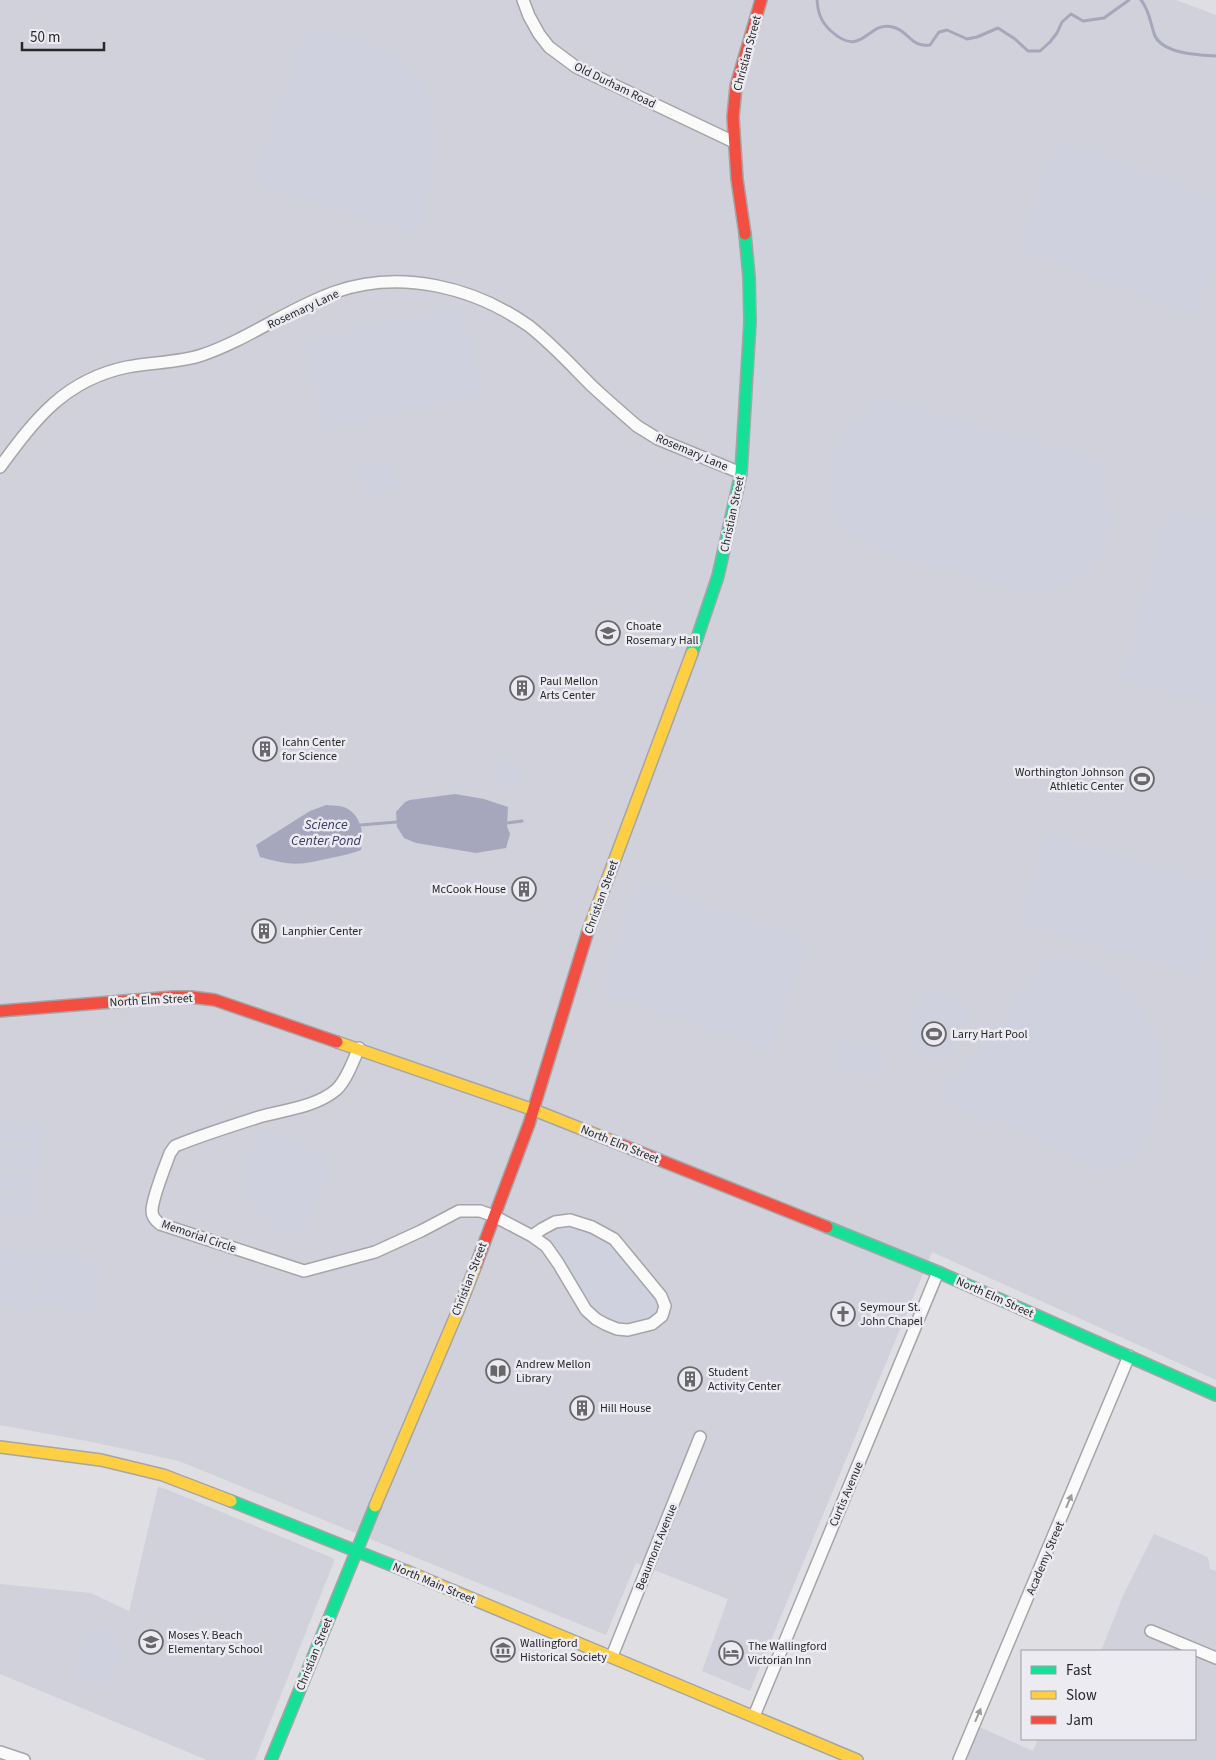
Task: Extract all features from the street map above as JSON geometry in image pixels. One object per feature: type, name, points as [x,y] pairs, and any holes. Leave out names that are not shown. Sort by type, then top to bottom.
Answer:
[{"type":"main road","name":"Christian Street","points":[[271,1760],[460,1306],[494,1216],[534,1110],[582,951],[693,650],[718,576],[741,473],[750,313],[747,250],[736,179],[733,117],[736,86],[761,0]]},
{"type":"main road","name":"North Elm Street","points":[[0,1011],[191,997],[215,1000],[359,1048],[534,1110],[938,1272],[1216,1395]]},
{"type":"main road","name":"North Main Street","points":[[0,1446],[101,1460],[164,1475],[357,1551],[857,1760]]},
{"type":"street","name":"Old Durham Road","points":[[523,0],[529,16],[549,47],[576,67],[734,142]]},
{"type":"street","name":"Rosemary Lane","points":[[0,467],[37,419],[78,384],[125,368],[200,356],[233,343],[309,303],[336,292],[370,284],[407,281],[437,286],[469,295],[501,308],[530,327],[637,426],[658,440],[741,473]]},
{"type":"street","name":"Memorial Circle","points":[[359,1048],[345,1078],[338,1088],[329,1095],[175,1146],[170,1152],[154,1203],[152,1213],[156,1220],[160,1224],[304,1271],[375,1252],[422,1231],[459,1211],[480,1211],[494,1216]]},
{"type":"street","points":[[494,1216],[532,1236],[546,1246],[586,1310],[596,1319],[617,1329],[628,1330],[652,1324],[662,1316],[665,1306],[661,1296],[614,1239],[592,1227],[570,1220],[555,1222],[542,1228],[532,1236]]},
{"type":"street","name":"Curtis Avenue","points":[[754,1716],[938,1272]]},
{"type":"street","name":"Academy Street","points":[[959,1760],[1129,1356]]},
{"type":"street","name":"Beaumont Avenue","points":[[612,1656],[700,1437]]},
{"type":"street","points":[[1151,1631],[1216,1658]]},
{"type":"street","points":[[0,1752],[24,1760]]},
{"type":"shaded area","name":"Choate Rosemary Hall","points":[[0,0],[1176,0],[1216,15],[1216,1380],[932,1252],[750,1691],[702,1671],[728,1599],[636,1563],[606,1635],[179,1461],[0,1425]]},
{"type":"shaded area","points":[[324,32],[353,39],[386,53],[412,73],[427,95],[435,124],[437,138],[436,155],[432,178],[416,234],[263,187],[255,173],[305,34]]},
{"type":"shaded area","points":[[1058,139],[1216,200],[1216,261],[1195,316],[1017,248]]},
{"type":"shaded area","points":[[461,306],[481,394],[325,430],[305,342]]},
{"type":"shaded area","points":[[872,396],[1107,462],[1102,482],[1110,513],[1109,535],[1104,550],[1096,562],[1074,582],[1044,592],[1028,593],[881,553],[858,541],[848,532],[832,507],[829,492],[830,464],[835,451],[847,431],[866,416]]},
{"type":"shaded area","points":[[386,457],[398,485],[368,497],[356,470]]},
{"type":"shaded area","points":[[1167,511],[1216,524],[1216,613],[1145,594]]},
{"type":"shaded area","points":[[1144,596],[1216,616],[1216,705],[1122,679]]},
{"type":"shaded area","points":[[509,760],[515,761],[523,769],[523,781],[515,789],[509,790],[503,789],[495,781],[494,775],[495,769],[503,761]]},
{"type":"shaded area","points":[[1046,834],[1216,884],[1216,917],[1199,975],[1020,923]]},
{"type":"shaded area","points":[[638,881],[809,940],[771,1051],[600,992]]},
{"type":"shaded area","points":[[1052,953],[1074,959],[1112,976],[1137,997],[1154,1026],[1163,1055],[1163,1090],[1153,1123],[1137,1150],[1104,1176],[997,1119],[989,1128],[948,1103],[943,1082],[964,1069]]},
{"type":"shaded area","name":"Larry Hart Pool","points":[[926,989],[970,1007],[947,1064],[903,1045],[912,1022],[907,1020],[911,1011],[917,1013]]},
{"type":"shaded area","points":[[843,1040],[886,1053],[879,1078],[836,1066]]},
{"type":"shaded area","points":[[4,1123],[43,1127],[41,1144],[3,1140]]},
{"type":"shaded area","points":[[261,1130],[324,1157],[328,1162],[330,1173],[302,1236],[283,1230],[266,1221],[257,1212],[246,1189],[245,1165],[248,1152]]},
{"type":"shaded area","points":[[2,1147],[40,1150],[39,1168],[0,1164]]},
{"type":"shaded area","points":[[0,1170],[39,1174],[37,1192],[0,1188]]},
{"type":"shaded area","points":[[0,1195],[36,1198],[34,1216],[0,1213]]},
{"type":"shaded area","points":[[570,1220],[614,1239],[665,1306],[645,1326],[617,1329],[581,1303],[536,1234]]},
{"type":"shaded area","points":[[0,1249],[39,1257],[28,1311],[0,1305]]},
{"type":"shaded area","points":[[44,1250],[102,1261],[93,1313],[34,1302]]},
{"type":"shaded area","name":"Moses Y. Beach Elementary School","points":[[158,1487],[335,1559],[255,1760],[207,1760],[0,1674],[0,1584],[91,1593],[129,1611]]},
{"type":"shaded area","points":[[1154,1534],[1208,1557],[1210,1569],[1216,1571],[1216,1760],[967,1760],[977,1726],[1033,1751],[1038,1740],[1196,1740],[1196,1650],[1101,1650],[1123,1596]]},
{"type":"shaded area","points":[[93,1623],[114,1632],[121,1650],[107,1686],[73,1674],[76,1662]]},
{"type":"water","points":[[455,794],[484,799],[508,807],[507,826],[510,834],[506,848],[476,853],[416,843],[404,838],[397,827],[396,812],[405,802]]},
{"type":"water","name":"Science Center Pond","points":[[326,805],[344,807],[355,815],[361,826],[361,850],[300,864],[278,862],[260,857],[256,845],[310,811]]},
{"type":"waterway","points":[[817,0],[822,21],[842,39],[851,42],[858,41],[884,26],[898,29],[914,42],[924,45],[930,45],[939,32],[947,30],[967,39],[998,28],[1015,39],[1028,51],[1040,51],[1050,42],[1062,22],[1071,14],[1083,21],[1104,18],[1129,0]]},
{"type":"waterway","points":[[1141,0],[1148,13],[1155,36],[1166,47],[1183,52],[1216,56]]},
{"type":"waterway","points":[[507,823],[522,821]]},
{"type":"waterway","points":[[360,825],[397,822]]},
{"type":"traffic: fast","points":[[692,653],[718,576],[741,473],[750,322],[749,277],[745,234]]},
{"type":"traffic: fast","points":[[827,1227],[938,1272],[1216,1395]]},
{"type":"traffic: fast","points":[[231,1501],[406,1571]]},
{"type":"traffic: fast","points":[[271,1760],[375,1506]]},
{"type":"traffic: slow","points":[[587,934],[692,653]]},
{"type":"traffic: slow","points":[[337,1042],[534,1110],[612,1141]]},
{"type":"traffic: slow","points":[[375,1506],[476,1265]]},
{"type":"traffic: slow","points":[[0,1447],[101,1460],[163,1475],[231,1501]]},
{"type":"traffic: slow","points":[[406,1571],[857,1760]]},
{"type":"traffic: jam","points":[[745,234],[737,179],[733,117],[736,86],[761,0]]},
{"type":"traffic: jam","points":[[476,1265],[529,1124],[587,934]]},
{"type":"traffic: jam","points":[[0,1011],[191,997],[215,1000],[337,1042]]},
{"type":"traffic: jam","points":[[612,1141],[827,1227]]},
{"type":"place","name":"Choate Rosemary Hall","points":[[608,633]]},
{"type":"place","name":"Paul Mellon Arts Center","points":[[522,688]]},
{"type":"place","name":"Icahn Center for Science","points":[[265,749]]},
{"type":"place","name":"Worthington Johnson Athletic Center","points":[[1142,779]]},
{"type":"place","name":"McCook House","points":[[524,889]]},
{"type":"place","name":"Lanphier Center","points":[[264,931]]},
{"type":"place","name":"Larry Hart Pool","points":[[934,1034]]},
{"type":"place","name":"Seymour St. John Chapel","points":[[843,1314]]},
{"type":"place","name":"Andrew Mellon Library","points":[[498,1371]]},
{"type":"place","name":"Student Activity Center","points":[[690,1379]]},
{"type":"place","name":"Hill House","points":[[582,1408]]},
{"type":"place","name":"Moses Y. Beach Elementary School","points":[[151,1642]]},
{"type":"place","name":"Wallingford Historical Society","points":[[503,1650]]},
{"type":"place","name":"The Wallingford Victorian Inn","points":[[731,1653]]}]
